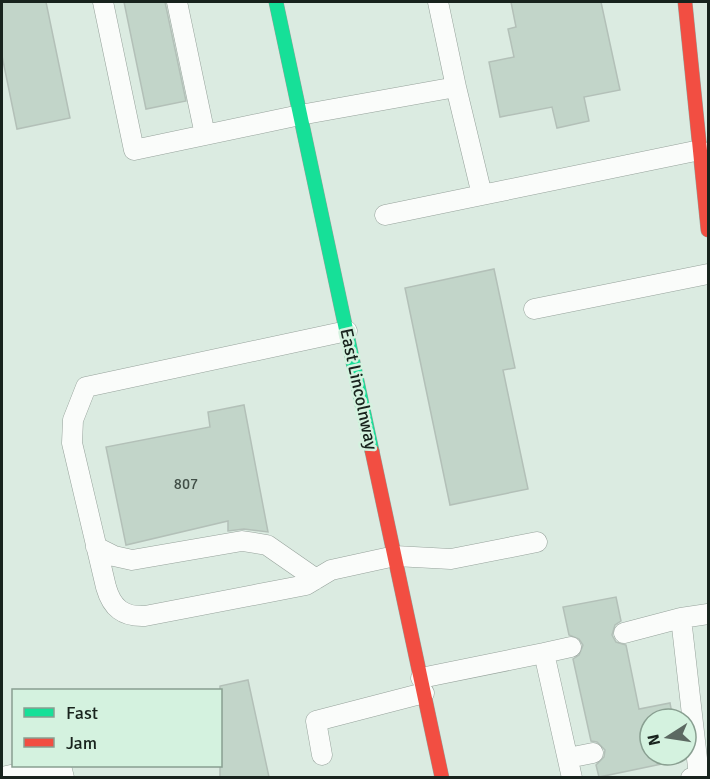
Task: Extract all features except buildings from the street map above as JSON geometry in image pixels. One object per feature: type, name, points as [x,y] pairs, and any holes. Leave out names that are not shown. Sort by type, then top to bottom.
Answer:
[{"type":"main road","name":"East Lincolnway","points":[[276,2],[442,777]]},
{"type":"main road","points":[[685,2],[708,230]]},
{"type":"lane","points":[[103,2],[134,150],[300,115],[456,87]]},
{"type":"lane","points":[[177,2],[205,135]]},
{"type":"lane","points":[[438,2],[482,195]]},
{"type":"lane","points":[[385,215],[700,150]]},
{"type":"lane","points":[[534,309],[708,274]]},
{"type":"lane","points":[[347,332],[86,387],[73,420],[72,437],[96,547],[108,595],[114,605],[124,614],[134,617],[145,616],[306,585],[330,570],[395,556],[451,559],[537,542]]},
{"type":"lane","points":[[96,547],[114,556],[132,560],[242,541],[267,545],[316,579]]},
{"type":"lane","points":[[624,633],[681,618],[708,614]]},
{"type":"lane","points":[[681,618],[688,707]]},
{"type":"lane","points":[[322,755],[315,721],[423,686],[571,647]]},
{"type":"lane","points":[[544,653],[570,768],[594,753]]},
{"type":"lane","points":[[2,777],[44,767]]},
{"type":"lane","points":[[691,777],[699,776],[697,767]]},
{"type":"traffic: fast","points":[[276,2],[372,451]]},
{"type":"traffic: jam","points":[[685,2],[708,230]]},
{"type":"traffic: jam","points":[[372,451],[442,778]]}]
